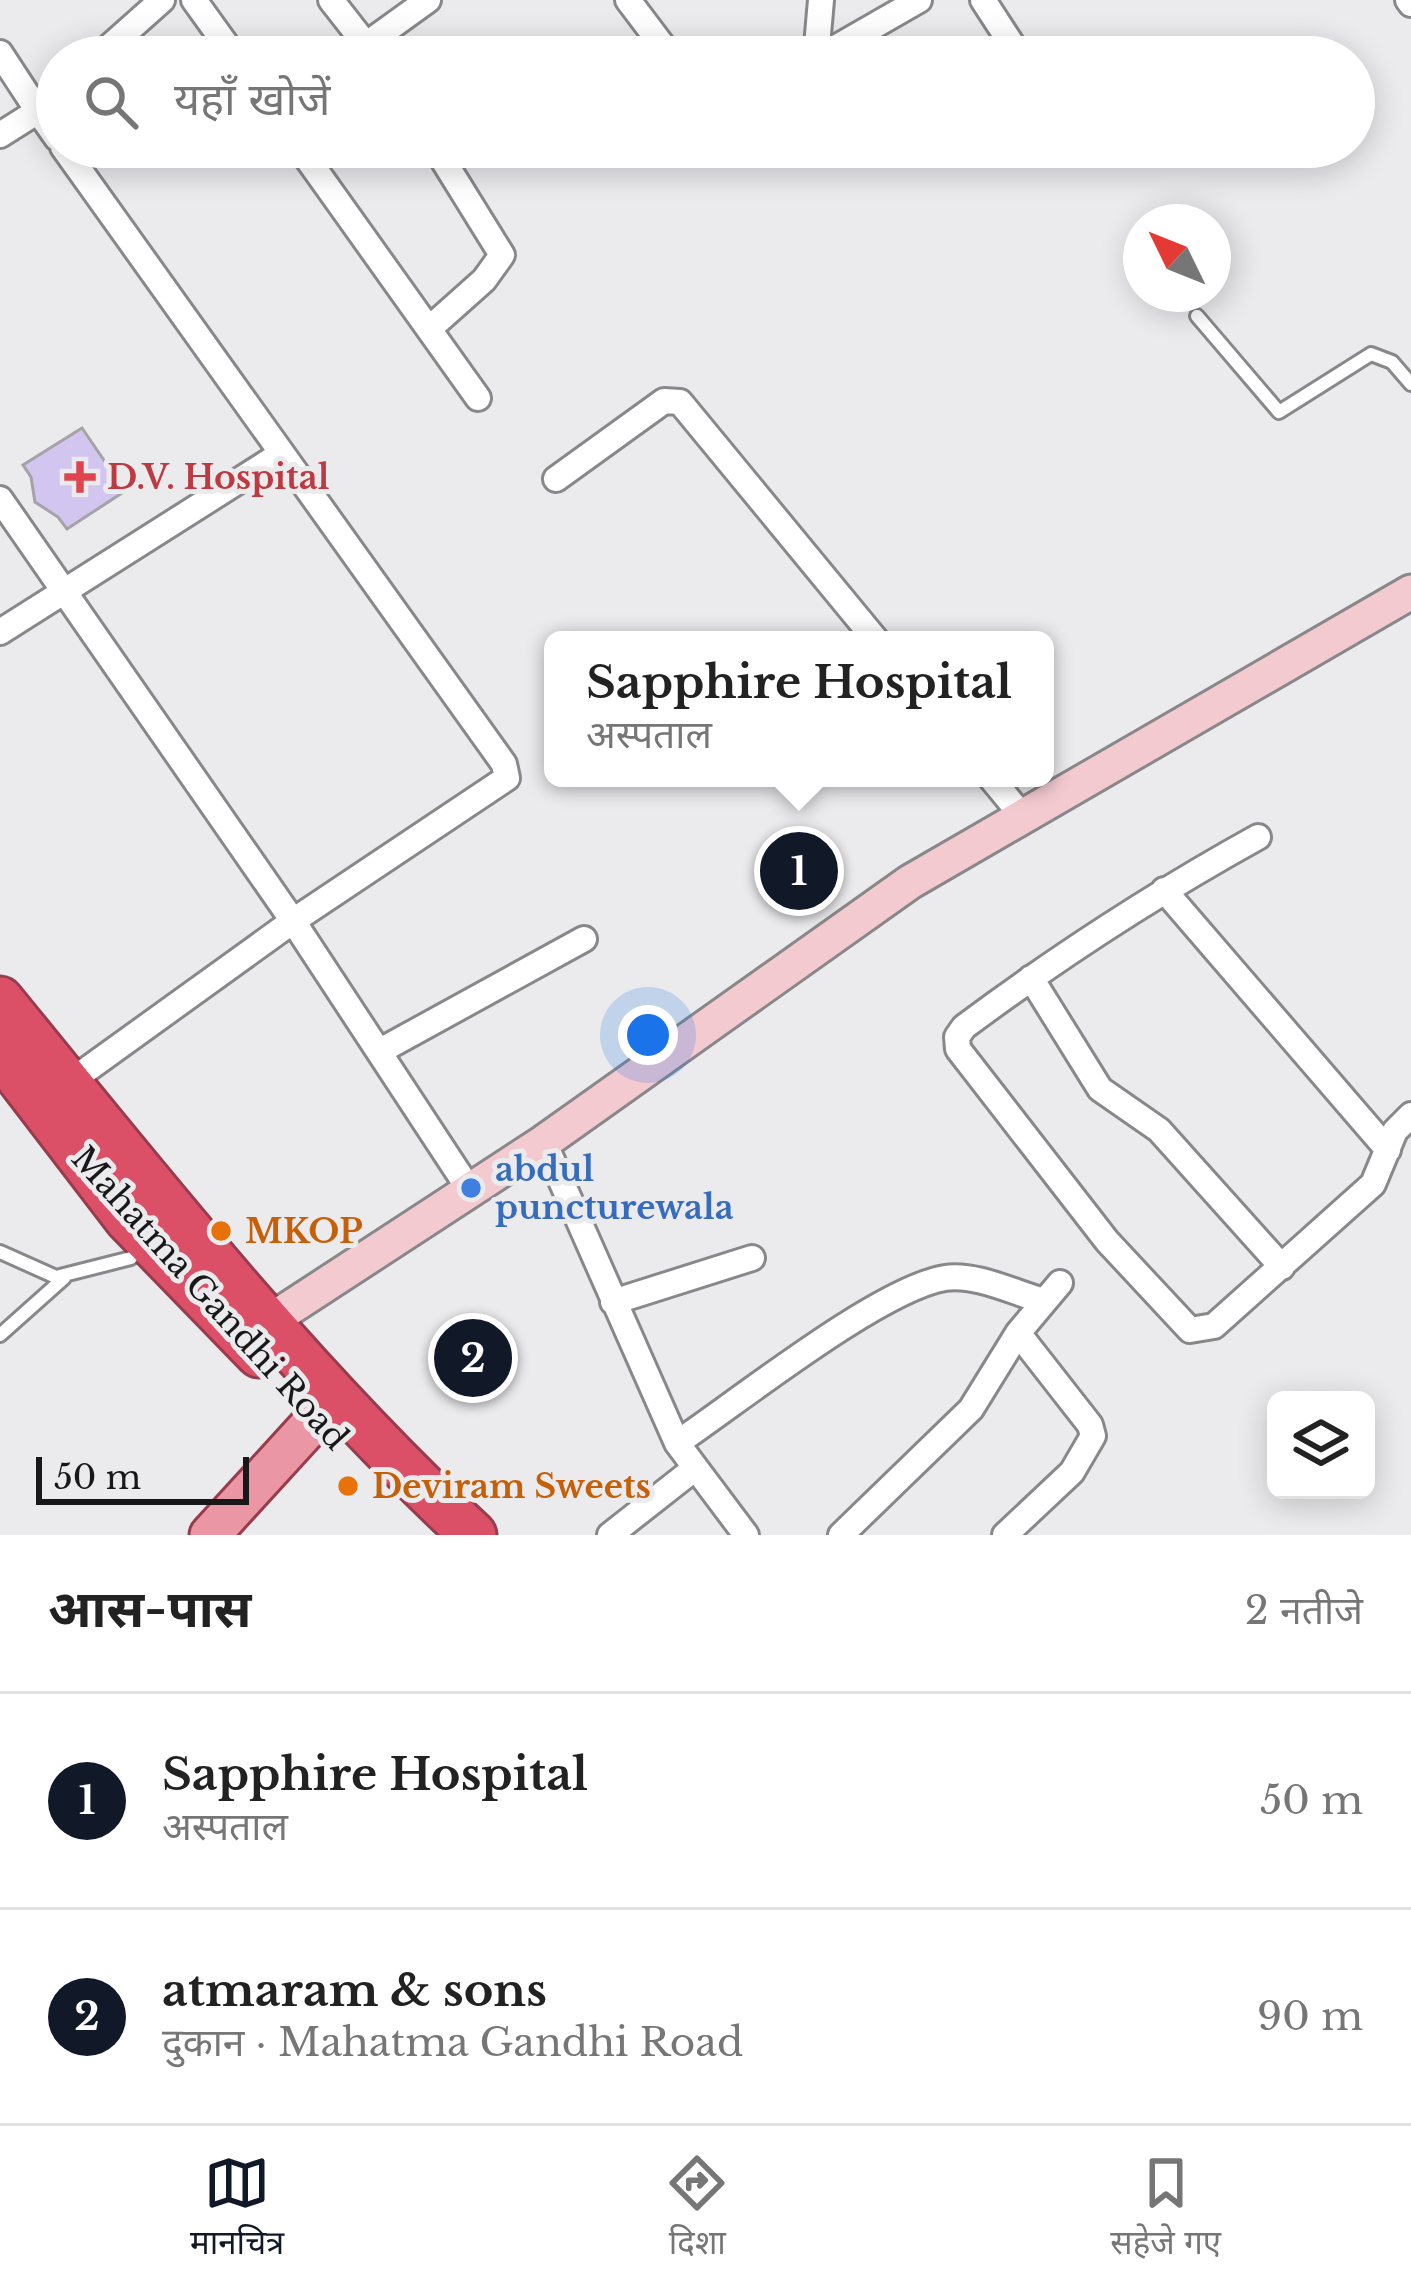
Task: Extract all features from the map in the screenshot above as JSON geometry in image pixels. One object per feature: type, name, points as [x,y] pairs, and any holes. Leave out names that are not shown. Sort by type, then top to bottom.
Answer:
[{"type":"highway","name":"Mahatma Gandhi Road","points":[[0,1000],[190,1237],[256,1329],[326,1406],[430,1535]]},
{"type":"highway","name":"Mahatma Gandhi Road","points":[[0,1052],[128,1219],[256,1329]]},
{"type":"highway","name":"Mahatma Gandhi Road","points":[[326,1406],[387,1454],[473,1535]]},
{"type":"main road","points":[[209,1535],[326,1406]]},
{"type":"street","points":[[122,36],[162,0]]},
{"type":"street","points":[[194,0],[220,36]]},
{"type":"street","points":[[331,0],[359,36]]},
{"type":"street","points":[[388,36],[428,0]]},
{"type":"street","points":[[628,0],[655,36]]},
{"type":"street","points":[[818,36],[821,0]]},
{"type":"street","points":[[856,36],[919,0]]},
{"type":"street","points":[[983,0],[1006,36]]},
{"type":"street","points":[[0,53],[36,91]]},
{"type":"street","points":[[0,135],[36,110]]},
{"type":"street","points":[[67,1084],[293,921],[503,784],[507,770],[78,168]]},
{"type":"street","points":[[314,168],[478,398]]},
{"type":"street","points":[[429,329],[484,280],[502,255],[448,168]]},
{"type":"street","points":[[556,479],[664,400],[680,403],[869,631]]},
{"type":"street","points":[[0,632],[280,454]]},
{"type":"street","points":[[0,499],[293,921],[469,1189]]},
{"type":"street","points":[[256,1329],[544,1142],[830,935],[1411,592]]},
{"type":"street","points":[[998,787],[1024,818]]},
{"type":"street","points":[[1258,837],[1164,890],[1030,978],[964,1027],[957,1045],[1107,1241],[1190,1330],[1214,1326],[1373,1184],[1395,1131],[1411,1115]]},
{"type":"street","points":[[1164,890],[1388,1150]]},
{"type":"street","points":[[380,1051],[584,939]]},
{"type":"street","points":[[1030,978],[1100,1089],[1159,1130],[1282,1267]]},
{"type":"street","points":[[544,1142],[677,1443],[746,1535]]},
{"type":"street","points":[[613,1302],[752,1258]]},
{"type":"street","points":[[677,1443],[881,1304],[929,1282],[964,1278],[1052,1292],[1018,1333],[971,1409],[841,1535]]},
{"type":"street","points":[[1005,1535],[1072,1472],[1093,1436],[1090,1425],[1018,1333]]},
{"type":"street","points":[[610,1535],[694,1469]]},
{"type":"lane","points":[[1197,316],[1279,412],[1371,354],[1391,362],[1411,384]]},
{"type":"lane","points":[[0,1252],[65,1277]]},
{"type":"lane","points":[[0,1335],[65,1277],[131,1258]]},
{"type":"building","points":[[82,428],[125,491],[67,529],[35,502],[31,477],[23,465]]},
{"type":"building","points":[[809,839],[831,882],[791,903],[769,860]]},
{"type":"place","name":"D.V. Hospital","points":[[80,477]]},
{"type":"place","name":"Sapphire Hospital","points":[[799,871]]},
{"type":"place","name":"abdul puncturewala","points":[[471,1188]]},
{"type":"place","name":"MKOP","points":[[221,1231]]},
{"type":"place","name":"atmaram & sons","points":[[473,1358]]},
{"type":"place","name":"Deviram Sweets","points":[[348,1486]]}]
